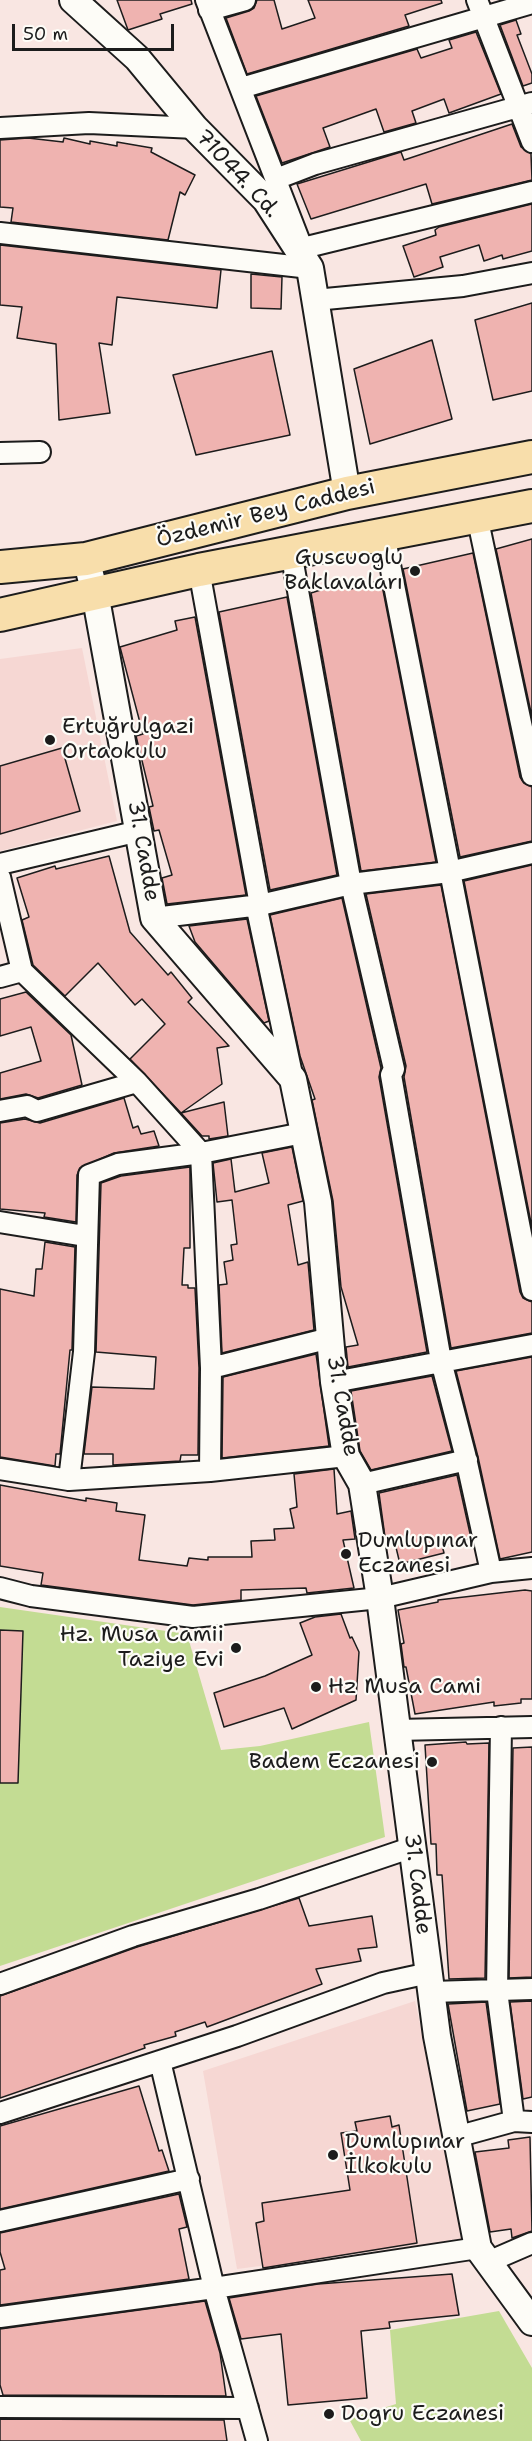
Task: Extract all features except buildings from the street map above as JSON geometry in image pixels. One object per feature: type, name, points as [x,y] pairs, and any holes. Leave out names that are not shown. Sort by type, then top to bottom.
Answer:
[{"type":"main road","name":"Özdemir Bey Caddesi","points":[[0,567],[86,559],[346,493],[532,457]]},
{"type":"main road","points":[[0,615],[199,570],[532,506]]},
{"type":"street","name":"71044. Cd.","points":[[73,0],[137,58],[195,128],[266,200],[306,258],[315,300],[346,493]]},
{"type":"street","points":[[245,0],[208,5],[306,258]]},
{"type":"street","points":[[241,88],[480,8],[532,3]]},
{"type":"street","points":[[480,8],[525,105],[532,142]]},
{"type":"street","points":[[276,179],[315,164],[525,105]]},
{"type":"street","points":[[0,128],[88,123],[195,128]]},
{"type":"street","points":[[0,233],[306,258],[532,192]]},
{"type":"street","points":[[315,300],[463,286],[532,273]]},
{"type":"street","points":[[0,453],[40,452]]},
{"type":"street","points":[[477,516],[532,775]]},
{"type":"street","points":[[384,534],[449,872],[510,1166],[532,1290]]},
{"type":"street","points":[[291,552],[351,884],[394,1069],[391,1075],[441,1361],[467,1460],[491,1572]]},
{"type":"street","name":"31. Cadde","points":[[86,559],[95,593],[154,918],[293,1079],[318,1202],[334,1382],[346,1456],[362,1484],[380,1598],[430,1982],[456,2137],[483,2255],[532,2322]]},
{"type":"street","points":[[199,570],[260,905],[258,914],[293,1079]]},
{"type":"street","points":[[0,864],[139,831]]},
{"type":"street","points":[[154,918],[260,905],[351,884],[449,872],[532,853]]},
{"type":"street","points":[[0,877],[22,970],[137,1082],[201,1153],[211,1368],[210,1471]]},
{"type":"street","points":[[0,977],[22,970]]},
{"type":"street","points":[[0,1111],[27,1106],[37,1110],[137,1082]]},
{"type":"street","points":[[69,1480],[84,1352],[89,1175],[118,1164],[201,1153],[303,1132]]},
{"type":"street","points":[[0,1222],[86,1236]]},
{"type":"street","points":[[211,1368],[330,1338]]},
{"type":"street","points":[[334,1382],[532,1345]]},
{"type":"street","points":[[0,1469],[69,1480],[210,1471],[346,1456]]},
{"type":"street","points":[[362,1484],[467,1460]]},
{"type":"street","points":[[0,1588],[31,1596],[193,1617],[380,1598],[491,1572],[531,1569]]},
{"type":"street","points":[[456,2137],[523,2121],[497,1991],[501,1727]]},
{"type":"street","points":[[397,1730],[532,1727]]},
{"type":"street","points":[[0,1984],[133,1936],[259,1899],[413,1847]]},
{"type":"street","points":[[0,2113],[160,2061],[382,1983],[430,1982],[497,1991],[532,1989]]},
{"type":"street","points":[[160,2061],[214,2288],[257,2441]]},
{"type":"street","points":[[0,2221],[189,2179]]},
{"type":"street","points":[[0,2317],[483,2255],[532,2243]]},
{"type":"street","points":[[0,2407],[248,2408]]},
{"type":"shaded area","name":"Ertuğrulgazi Ortaokulu","points":[[82,648],[117,821],[0,851],[0,659]]},
{"type":"shaded area","name":"Dumlupınar İlkokulu","points":[[415,2001],[468,2239],[237,2269],[203,2071]]},
{"type":"green space","points":[[0,1607],[187,1634],[221,1750],[260,1746],[369,1722],[385,1837],[0,1966]]},
{"type":"green space","points":[[499,2311],[532,2368],[532,2441],[361,2441],[349,2419],[396,2404],[390,2330]]},
{"type":"place","name":"Guscuoglu Baklavaları","points":[[415,571]]},
{"type":"place","name":"Ertuğrulgazi Ortaokulu","points":[[50,740]]},
{"type":"place","name":"Dumlupınar Eczanesi","points":[[346,1554]]},
{"type":"place","name":"Hz. Musa Camii Taziye Evi","points":[[236,1648]]},
{"type":"place","name":"Hz Musa Cami","points":[[316,1687]]},
{"type":"place","name":"Badem Eczanesi","points":[[432,1762]]},
{"type":"place","name":"Dumlupınar İlkokulu","points":[[333,2155]]},
{"type":"place","name":"Dogru Eczanesi","points":[[329,2414]]}]
